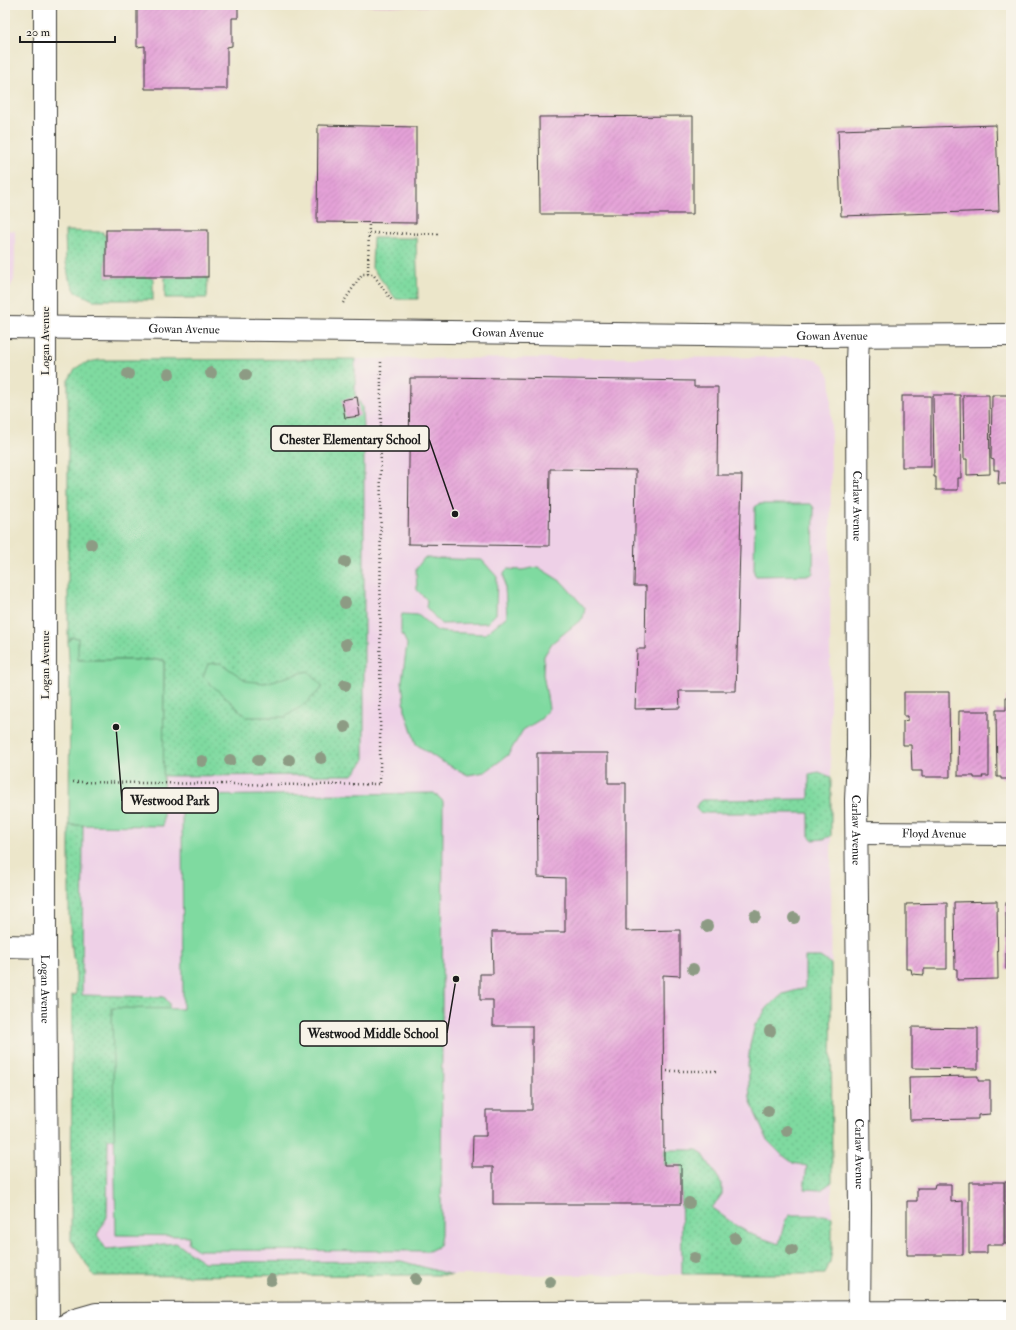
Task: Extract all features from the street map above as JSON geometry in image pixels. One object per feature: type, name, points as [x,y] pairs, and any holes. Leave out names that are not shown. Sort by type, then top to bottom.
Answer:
[{"type":"street","name":"Logan Avenue","points":[[45,5],[45,947],[48,1325]]},
{"type":"street","name":"Gowan Avenue","points":[[5,327],[799,336],[1011,335]]},
{"type":"street","name":"Carlaw Avenue","points":[[858,336],[857,833],[860,1207],[859,1319]]},
{"type":"street","name":"Floyd Avenue","points":[[857,833],[1011,834]]},
{"type":"street","points":[[5,946],[45,947]]},
{"type":"street","points":[[66,1325],[75,1320],[96,1314],[859,1319],[1011,1312]]},
{"type":"path","points":[[368,274],[369,222]]},
{"type":"path","points":[[369,233],[440,234]]},
{"type":"path","points":[[342,303],[362,274],[373,274],[393,302]]},
{"type":"path","points":[[65,782],[380,784],[381,354]]},
{"type":"path","points":[[663,1071],[718,1071]]},
{"type":"shaded area","points":[[5,230],[15,231],[15,262],[14,280],[5,294]]},
{"type":"shaded area","points":[[806,357],[816,359],[824,366],[830,377],[831,389],[830,707],[832,1250],[830,1262],[825,1274],[94,1276],[71,1240],[72,995],[82,995],[83,825],[163,826],[163,776],[78,660],[99,360]]},
{"type":"green space","points":[[65,231],[103,232],[103,235],[106,235],[106,277],[153,277],[153,300],[93,300],[76,292],[69,279],[66,262]]},
{"type":"green space","points":[[373,238],[416,238],[418,299],[396,299],[372,268]]},
{"type":"green space","points":[[165,277],[208,277],[207,298],[165,298]]},
{"type":"green space","points":[[355,359],[355,394],[362,407],[364,453],[364,761],[353,775],[163,776],[164,660],[78,660],[72,637],[68,642],[68,381],[77,368],[83,364],[99,360]]},
{"type":"green space","points":[[758,504],[811,504],[814,508],[813,573],[811,575],[756,576],[754,573],[755,507]]},
{"type":"green space","points":[[424,558],[482,560],[497,577],[496,614],[487,623],[441,624],[426,607],[427,600],[417,590],[416,569]]},
{"type":"green space","points":[[538,567],[562,582],[585,608],[583,618],[552,643],[544,656],[543,674],[549,708],[541,719],[523,730],[508,755],[485,772],[468,775],[439,760],[416,744],[405,710],[402,681],[407,644],[401,632],[402,614],[418,615],[436,630],[442,632],[485,634],[507,616],[504,574],[507,569],[522,570]]},
{"type":"green space","points":[[72,637],[78,638],[78,660],[164,660],[163,826],[69,825],[70,677],[68,642]]},
{"type":"green space","points":[[220,663],[247,681],[265,683],[308,671],[323,687],[305,704],[285,717],[247,717],[203,677],[208,664]]},
{"type":"green space","points":[[819,772],[831,777],[831,836],[824,839],[813,840],[809,836],[809,813],[705,813],[699,812],[696,808],[698,803],[702,800],[809,799],[809,774]]},
{"type":"green space","points":[[434,793],[443,801],[441,1235],[439,1246],[429,1251],[198,1250],[188,1243],[189,1236],[116,1235],[112,1008],[183,1009],[182,805],[187,796]]},
{"type":"green space","points":[[69,825],[83,825],[82,995],[164,997],[169,1003],[173,1136],[170,1140],[108,1139],[107,1217],[97,1235],[106,1249],[176,1243],[204,1262],[401,1261],[452,1275],[94,1276],[71,1240],[72,995],[76,995],[76,961],[73,958],[69,915]]},
{"type":"green space","points":[[805,957],[820,957],[831,964],[832,1182],[821,1190],[804,1189],[807,1166],[793,1163],[781,1154],[767,1140],[750,1099],[748,1065],[750,1045],[755,1025],[768,1007],[783,994],[805,988]]},
{"type":"green space","points":[[664,1150],[697,1150],[702,1153],[722,1184],[722,1194],[712,1208],[738,1227],[753,1235],[779,1244],[785,1221],[790,1215],[824,1215],[832,1217],[832,1250],[830,1262],[825,1274],[682,1274],[681,1165],[664,1165]]},
{"type":"building","points":[[137,5],[238,5],[238,18],[232,18],[232,46],[227,47],[227,89],[145,89],[145,46],[137,47]]},
{"type":"building","points":[[696,5],[696,8],[367,6]]},
{"type":"building","points":[[693,116],[693,214],[540,214],[539,117]]},
{"type":"building","points":[[318,125],[416,127],[416,223],[317,222]]},
{"type":"building","points":[[996,125],[999,211],[841,216],[838,130]]},
{"type":"building","points":[[106,230],[208,230],[208,277],[106,277]]},
{"type":"building","points":[[441,377],[694,381],[694,387],[718,387],[717,475],[742,475],[736,691],[679,691],[680,708],[635,709],[637,649],[645,649],[646,586],[634,586],[636,470],[550,469],[549,546],[408,544],[410,378]]},
{"type":"building","points":[[933,395],[960,395],[961,478],[958,478],[958,490],[936,490],[936,477],[934,477]]},
{"type":"building","points":[[963,395],[989,395],[990,474],[967,475],[967,459],[964,459]]},
{"type":"building","points":[[992,395],[1011,395],[1011,484],[998,484],[999,470],[994,470],[994,460],[991,459]]},
{"type":"building","points":[[902,396],[931,396],[931,467],[902,467]]},
{"type":"building","points":[[357,397],[360,416],[345,418],[342,400]]},
{"type":"building","points":[[904,692],[949,692],[950,777],[922,777],[922,771],[912,771],[911,745],[903,745],[903,721],[908,720],[908,716],[904,716]]},
{"type":"building","points":[[1006,697],[1011,697],[1011,779],[1001,779],[1001,777],[997,777],[996,710],[1006,710]]},
{"type":"building","points":[[959,711],[989,711],[989,776],[974,778],[974,776],[958,776]]},
{"type":"building","points":[[537,753],[608,753],[608,783],[626,783],[626,931],[680,930],[680,976],[663,975],[664,1165],[681,1165],[681,1204],[493,1204],[493,1167],[472,1167],[473,1136],[486,1136],[486,1110],[532,1110],[532,1026],[493,1026],[493,1000],[480,1000],[480,974],[493,974],[492,932],[565,932],[565,878],[538,877]]},
{"type":"building","points":[[997,901],[998,979],[957,980],[957,969],[955,969],[954,902]]},
{"type":"building","points":[[947,903],[947,969],[924,969],[924,975],[912,974],[911,969],[906,969],[906,904]]},
{"type":"building","points":[[1006,903],[1011,903],[1011,969],[1006,969]]},
{"type":"building","points":[[912,1027],[978,1028],[978,1069],[912,1068]]},
{"type":"building","points":[[978,1076],[978,1081],[990,1081],[990,1114],[978,1115],[978,1119],[910,1120],[909,1077]]},
{"type":"building","points":[[1005,1181],[1011,1181],[1011,1244],[1005,1244]]},
{"type":"building","points":[[969,1182],[1004,1182],[1004,1245],[987,1245],[987,1253],[969,1253]]},
{"type":"building","points":[[935,1184],[951,1184],[951,1202],[963,1201],[963,1255],[907,1255],[907,1201],[917,1201],[917,1188],[934,1188]]},
{"type":"place","name":"Chester Elementary School","points":[[455,514]]},
{"type":"place","name":"Westwood Park","points":[[116,727]]},
{"type":"place","name":"Westwood Middle School","points":[[456,979]]}]
